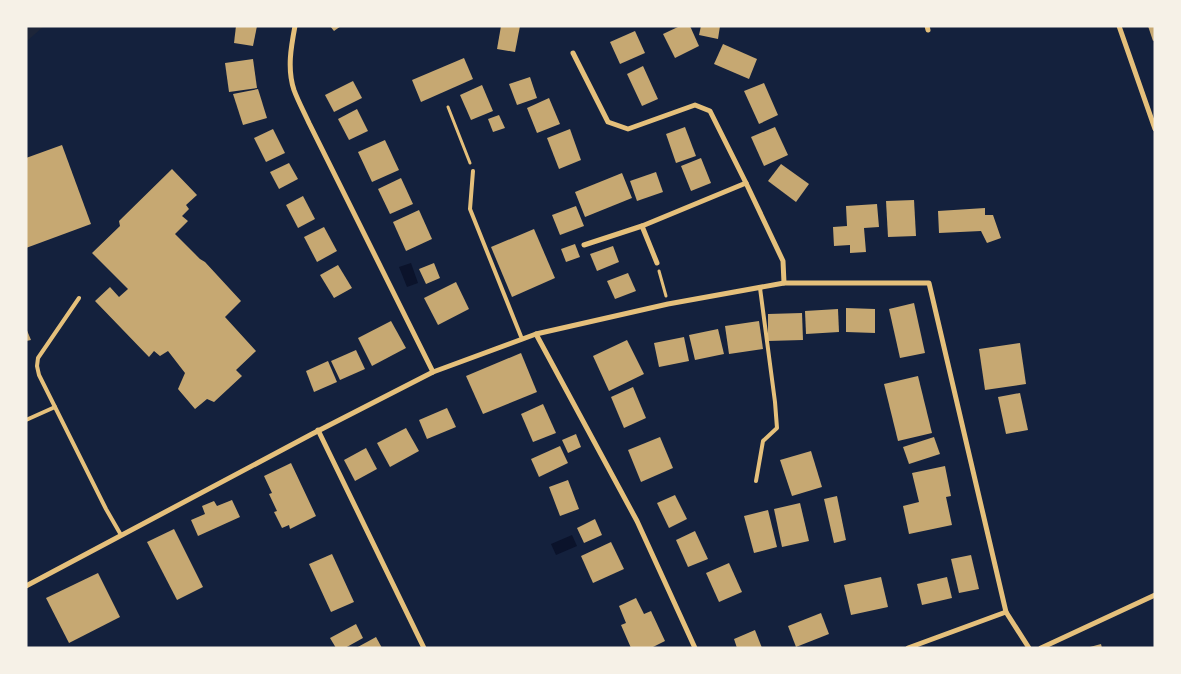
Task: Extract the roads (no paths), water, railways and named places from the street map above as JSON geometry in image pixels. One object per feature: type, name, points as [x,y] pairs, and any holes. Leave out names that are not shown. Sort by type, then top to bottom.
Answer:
[{"type":"street","points":[[295,26],[290,53],[290,70],[294,88],[309,123],[433,372]]},
{"type":"street","points":[[1119,26],[1155,129]]},
{"type":"street","points":[[574,53],[608,122],[628,129],[695,105],[710,111],[782,261],[784,283]]},
{"type":"street","points":[[584,245],[642,226],[746,183]]},
{"type":"street","points":[[642,226],[657,263]]},
{"type":"street","points":[[26,586],[318,430],[433,372],[536,334],[668,304],[784,283],[929,283],[1006,612],[1029,648]]},
{"type":"street","points":[[536,334],[637,521],[695,648]]},
{"type":"street","points":[[318,430],[424,648]]},
{"type":"street","points":[[1041,648],[1155,595]]},
{"type":"street","points":[[908,648],[1006,612]]},
{"type":"lane","points":[[473,171],[470,209],[522,339]]},
{"type":"lane","points":[[756,481],[763,441],[777,428],[760,288]]},
{"type":"lane","points":[[79,298],[38,358],[37,366],[39,375],[121,535]]},
{"type":"lane","points":[[26,420],[55,407]]}]
